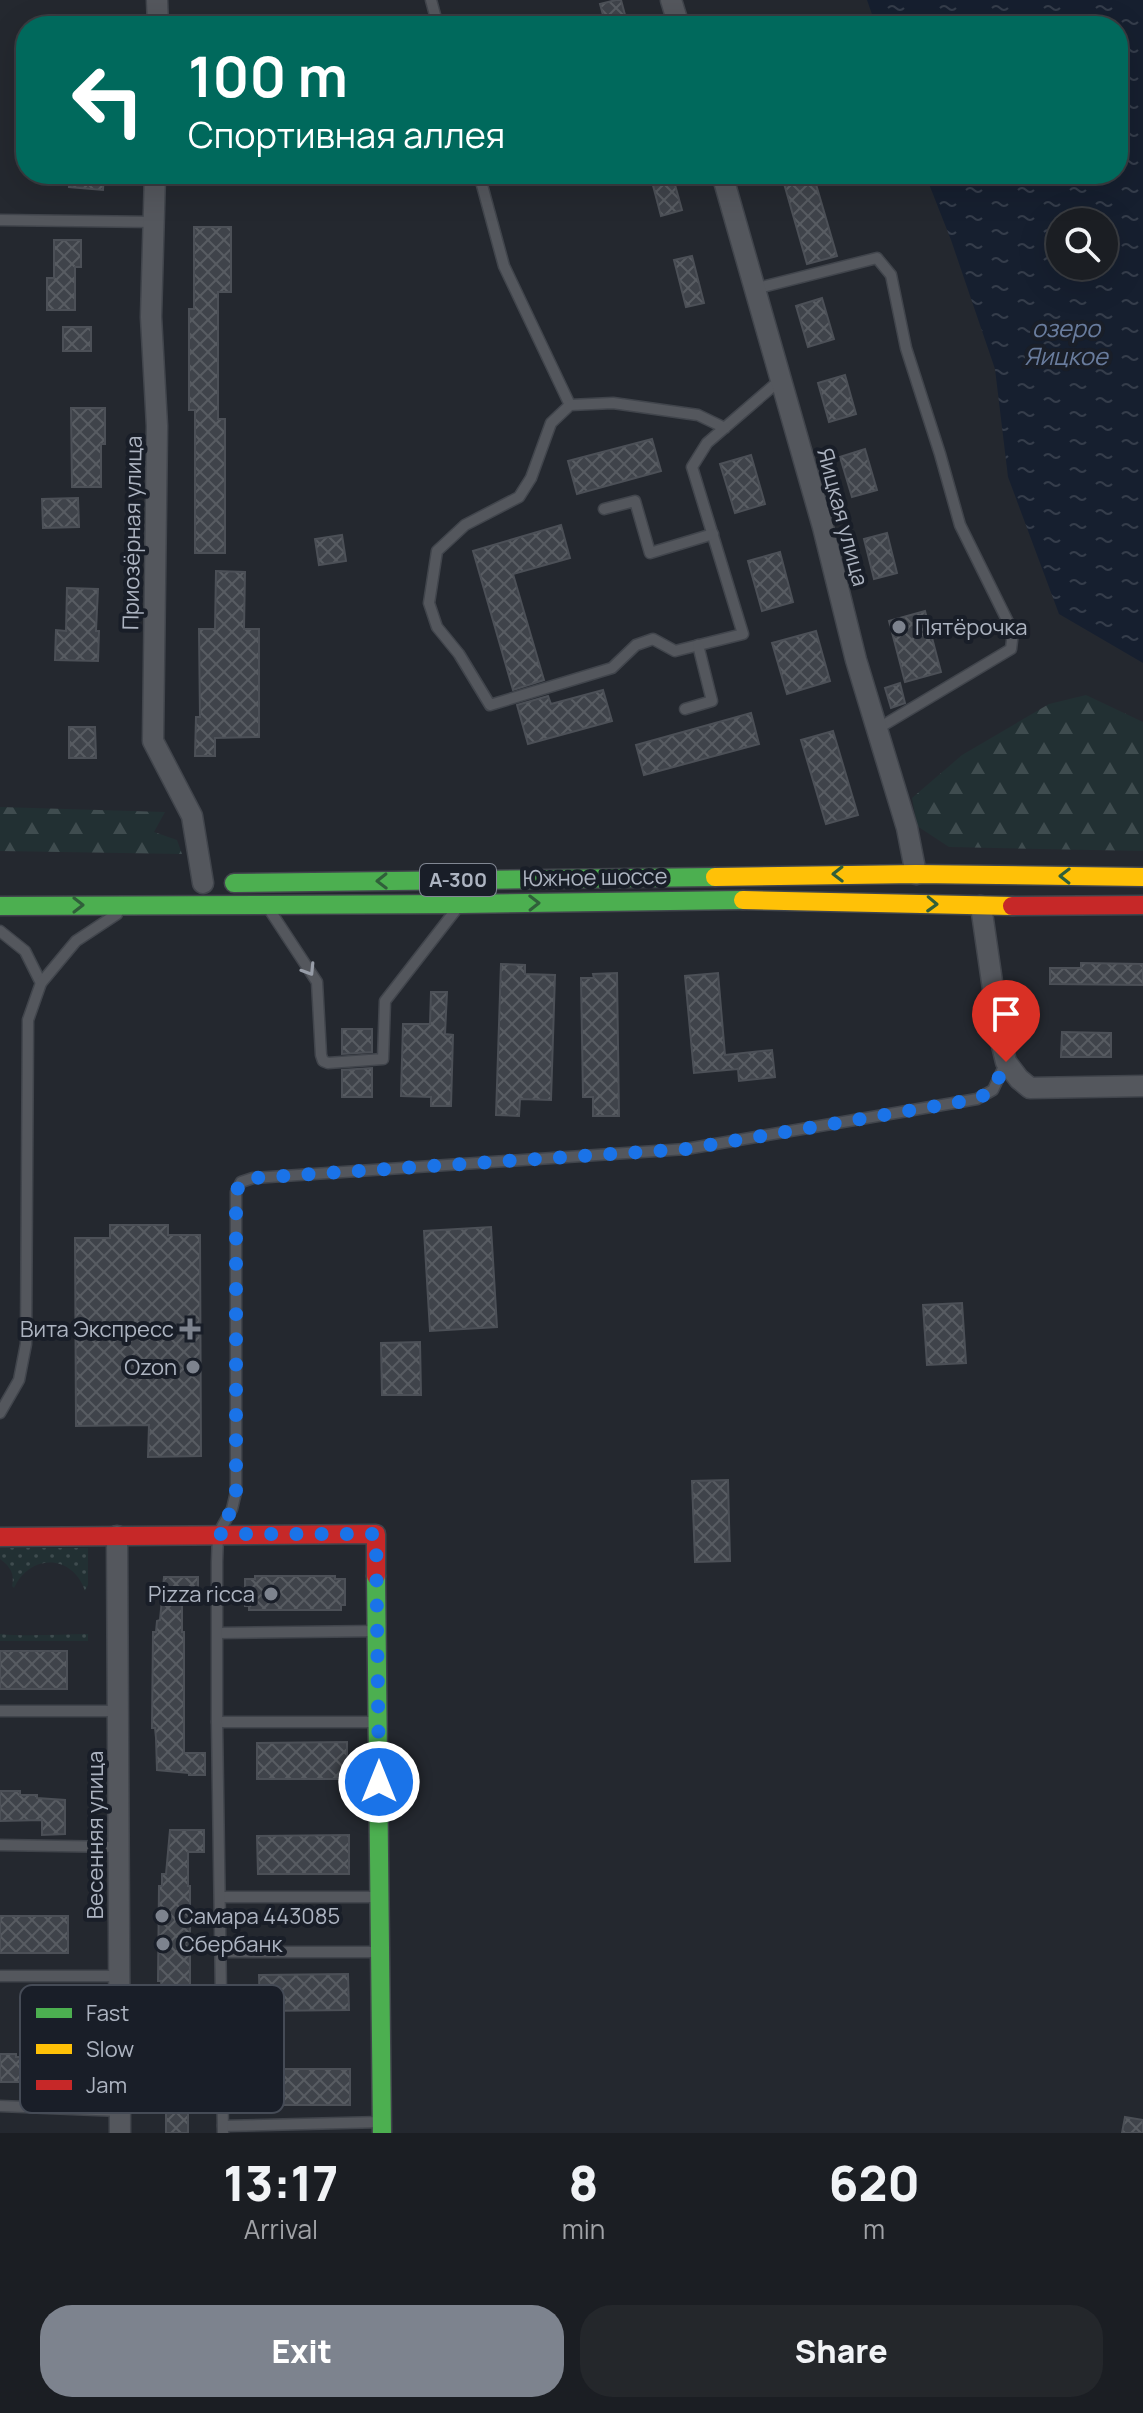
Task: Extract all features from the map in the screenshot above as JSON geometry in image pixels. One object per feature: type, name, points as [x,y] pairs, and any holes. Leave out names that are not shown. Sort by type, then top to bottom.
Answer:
[{"type":"main road","name":"Южное шоссе","points":[[195,883],[916,874],[1143,877]]},
{"type":"main road","name":"Южное шоссе","points":[[0,906],[461,904],[686,899],[981,906],[1143,905]]},
{"type":"main road","points":[[0,1537],[376,1534],[382,2128]]},
{"type":"street","name":"Приозёрная улица","points":[[155,184],[151,317],[157,426],[153,741],[192,816],[195,883]]},
{"type":"street","name":"Яицкая улица","points":[[725,184],[823,527],[856,660],[907,828],[916,874]]},
{"type":"street","points":[[981,906],[1000,1037],[1006,1062],[1019,1079],[1030,1088],[1143,1086]]},
{"type":"street","name":"Весенняя улица","points":[[117,1536],[120,1985]]},
{"type":"lane","points":[[482,184],[504,266],[570,405]]},
{"type":"lane","points":[[0,220],[154,222]]},
{"type":"lane","points":[[754,289],[877,258],[891,275],[906,348],[960,525],[1013,632],[1011,649],[877,729]]},
{"type":"lane","points":[[725,428],[698,415],[613,403],[570,405],[551,423],[531,478],[519,497],[465,525],[437,551],[429,603],[437,627],[459,654],[490,705],[612,668],[636,645],[653,639],[675,651],[743,634],[692,467],[707,443],[725,428],[780,380]]},
{"type":"lane","points":[[604,509],[635,501],[650,553],[713,534]]},
{"type":"lane","points":[[685,709],[712,701],[698,645]]},
{"type":"lane","points":[[266,904],[317,982],[321,1055],[323,1061],[328,1063],[383,1059],[385,1001],[461,904]]},
{"type":"lane","points":[[0,1413],[19,1380],[26,1344],[28,1020],[41,983],[76,941],[132,905]]},
{"type":"lane","points":[[0,931],[25,951],[41,983]]},
{"type":"lane","points":[[221,1985],[218,1534],[232,1509],[236,1492],[236,1192],[241,1182],[268,1176],[686,1149],[977,1099],[993,1090],[1006,1062]]},
{"type":"lane","points":[[218,1633],[378,1631]]},
{"type":"lane","points":[[0,1711],[118,1711]]},
{"type":"lane","points":[[217,1722],[378,1722]]},
{"type":"lane","points":[[0,1845],[118,1847]]},
{"type":"lane","points":[[220,1897],[379,1897]]},
{"type":"lane","points":[[220,1952],[380,1952]]},
{"type":"lane","points":[[0,1976],[120,1976]]},
{"type":"lane","points":[[0,2106],[20,2107]]},
{"type":"lane","points":[[223,2129],[382,2128]]},
{"type":"green space","points":[[1086,695],[1143,722],[1143,851],[949,847],[917,826],[912,798],[962,755],[1049,704]]},
{"type":"green space","points":[[0,807],[165,812],[154,832],[177,840],[182,854],[0,851]]},
{"type":"green space","points":[[0,1548],[88,1548],[88,1585],[85,1591],[71,1570],[51,1562],[30,1568],[14,1588],[11,1571],[0,1559]]},
{"type":"green space","points":[[0,1634],[88,1634],[88,1641],[0,1641]]},
{"type":"water","name":"озеро Яицкое","points":[[867,0],[1143,0],[1143,663],[1059,614],[1008,477],[995,369],[929,184],[1128,184],[1128,16],[873,16]]},
{"type":"building","points":[[621,0],[625,16],[603,16],[600,4]]},
{"type":"building","points":[[69,184],[103,184],[103,190],[69,187]]},
{"type":"building","points":[[653,184],[675,184],[682,210],[661,216]]},
{"type":"building","points":[[784,184],[816,184],[837,256],[807,264]]},
{"type":"building","points":[[194,227],[231,227],[231,292],[218,292],[218,419],[225,419],[225,553],[195,553],[195,410],[189,410],[189,309],[194,309]]},
{"type":"building","points":[[54,240],[81,240],[81,267],[75,267],[75,310],[47,310],[47,278],[54,278]]},
{"type":"building","points":[[692,256],[704,303],[686,307],[674,260]]},
{"type":"building","points":[[822,298],[834,339],[808,347],[796,306]]},
{"type":"building","points":[[63,327],[91,327],[91,351],[63,351]]},
{"type":"building","points":[[845,375],[856,414],[829,422],[818,383]]},
{"type":"building","points":[[71,408],[105,408],[101,487],[72,487]]},
{"type":"building","points":[[652,439],[661,471],[577,494],[568,461]]},
{"type":"building","points":[[865,449],[877,490],[852,497],[840,457]]},
{"type":"building","points":[[751,455],[765,504],[735,513],[720,464]]},
{"type":"building","points":[[78,498],[79,527],[43,528],[42,499]]},
{"type":"building","points":[[561,525],[570,558],[513,574],[544,680],[513,690],[473,551]]},
{"type":"building","points":[[887,533],[897,573],[874,579],[864,539]]},
{"type":"building","points":[[342,535],[346,561],[319,565],[315,539]]},
{"type":"building","points":[[780,552],[793,602],[762,611],[748,561]]},
{"type":"building","points":[[216,571],[245,572],[244,629],[259,629],[259,737],[215,738],[215,756],[195,756],[196,717],[200,717],[199,629],[215,629]]},
{"type":"building","points":[[67,588],[98,589],[98,661],[55,660],[56,630],[66,631]]},
{"type":"building","points":[[925,611],[941,672],[905,682],[889,621]]},
{"type":"building","points":[[816,631],[830,681],[787,694],[772,643]]},
{"type":"building","points":[[900,683],[905,703],[891,708],[885,688]]},
{"type":"building","points":[[603,690],[612,721],[528,744],[517,705],[548,696],[551,704]]},
{"type":"building","points":[[751,713],[759,744],[644,775],[636,745]]},
{"type":"building","points":[[69,727],[95,727],[96,758],[69,758]]},
{"type":"building","points":[[833,731],[858,815],[826,824],[801,740]]},
{"type":"building","points":[[1081,963],[1143,964],[1143,985],[1050,984],[1050,968],[1081,968]]},
{"type":"building","points":[[501,964],[525,965],[525,974],[555,975],[551,1100],[520,1099],[519,1116],[496,1115]]},
{"type":"building","points":[[617,973],[619,1116],[593,1116],[593,1097],[583,1097],[581,978]]},
{"type":"building","points":[[718,973],[725,1055],[772,1050],[775,1077],[739,1081],[738,1069],[694,1073],[685,976]]},
{"type":"building","points":[[431,992],[447,992],[445,1034],[453,1035],[451,1106],[431,1106],[431,1097],[401,1096],[403,1024],[430,1024]]},
{"type":"building","points":[[342,1029],[372,1029],[372,1052],[342,1054]]},
{"type":"building","points":[[1062,1032],[1111,1033],[1111,1057],[1061,1057]]},
{"type":"building","points":[[372,1068],[372,1097],[342,1097],[342,1070]]},
{"type":"building","points":[[110,1225],[168,1225],[168,1235],[200,1235],[201,1456],[148,1457],[149,1425],[76,1426],[75,1238],[110,1238]]},
{"type":"building","points":[[491,1227],[497,1327],[430,1331],[424,1231]]},
{"type":"building","points":[[962,1303],[966,1363],[927,1365],[923,1305]]},
{"type":"building","points":[[420,1342],[421,1395],[382,1395],[381,1343]]},
{"type":"building","points":[[728,1480],[730,1561],[695,1562],[692,1481]]},
{"type":"building","points":[[255,1576],[335,1576],[335,1579],[345,1579],[345,1605],[341,1605],[341,1610],[249,1610],[249,1606],[245,1606],[245,1579],[255,1579]]},
{"type":"building","points":[[164,1577],[198,1577],[198,1599],[182,1599],[184,1753],[205,1753],[205,1775],[157,1770],[155,1728],[152,1728],[153,1632],[156,1632],[157,1621],[160,1620]]},
{"type":"building","points":[[0,1651],[67,1651],[67,1689],[0,1689]]},
{"type":"building","points":[[347,1742],[347,1779],[257,1779],[257,1743]]},
{"type":"building","points":[[0,1791],[20,1791],[20,1795],[65,1800],[65,1834],[42,1835],[42,1820],[0,1821]]},
{"type":"building","points":[[170,1830],[204,1830],[204,1852],[188,1852],[190,1985],[161,1985],[158,1981],[159,1886],[162,1886],[162,1874],[166,1874]]},
{"type":"building","points":[[349,1835],[349,1874],[258,1874],[257,1836]]},
{"type":"building","points":[[0,1916],[68,1916],[68,1953],[0,1953]]},
{"type":"building","points":[[348,1974],[349,2010],[284,2011],[284,1985],[259,1985],[259,1975]]},
{"type":"building","points":[[0,2054],[16,2054],[20,2057],[20,2082],[0,2082]]},
{"type":"building","points":[[284,2069],[350,2069],[350,2105],[284,2105]]},
{"type":"building","points":[[166,2113],[188,2113],[188,2133],[166,2133]]},
{"type":"building","points":[[1125,2117],[1143,2120],[1143,2133],[1122,2133]]},
{"type":"traffic: fast","points":[[234,883],[715,877]]},
{"type":"traffic: fast","points":[[0,906],[743,900]]},
{"type":"traffic: fast","points":[[376,1576],[382,2133]]},
{"type":"traffic: slow","points":[[715,877],[916,874],[1143,877]]},
{"type":"traffic: slow","points":[[743,900],[1012,906]]},
{"type":"traffic: jam","points":[[1012,906],[1143,905]]},
{"type":"traffic: jam","points":[[0,1537],[376,1534],[376,1576]]},
{"type":"place","name":"Пятёрочка","points":[[899,627]]},
{"type":"place","name":"Вита Экспресс","points":[[190,1329]]},
{"type":"place","name":"Ozon","points":[[193,1367]]},
{"type":"place","name":"Pizza ricca","points":[[271,1594]]},
{"type":"place","name":"Самара 443085","points":[[162,1916]]},
{"type":"place","name":"Сбербанк","points":[[163,1944]]},
{"type":"route","points":[[379,1782],[376,1534],[218,1534],[232,1509],[236,1492],[236,1192],[241,1182],[253,1178],[686,1149],[977,1099],[993,1090],[1006,1062]]}]
